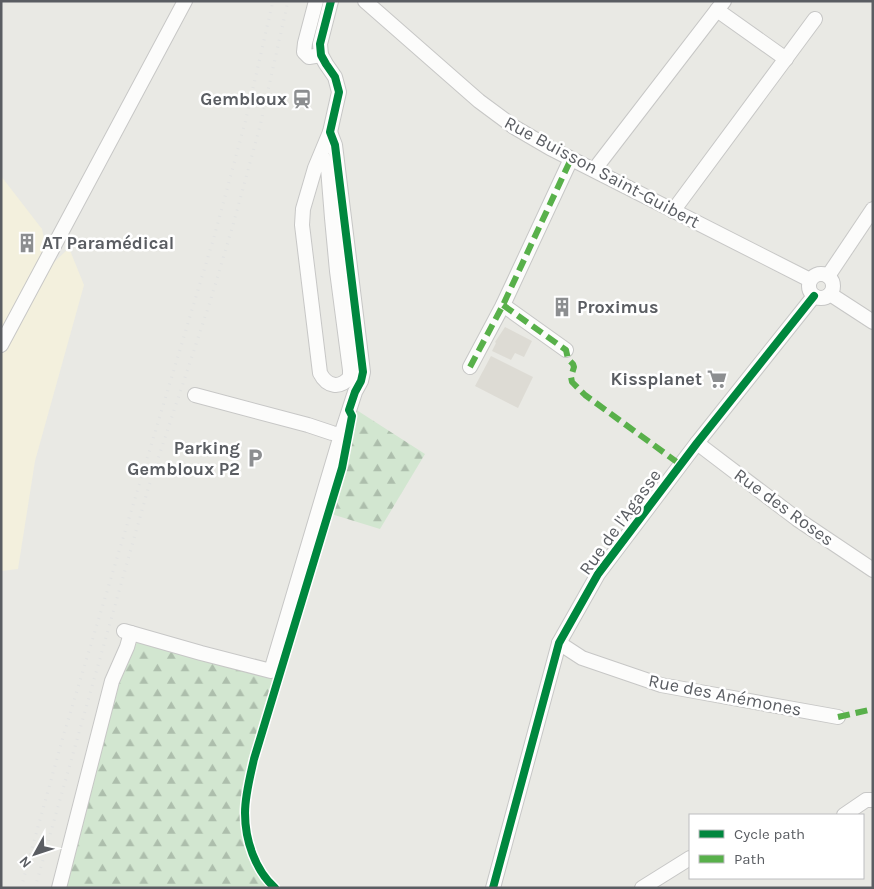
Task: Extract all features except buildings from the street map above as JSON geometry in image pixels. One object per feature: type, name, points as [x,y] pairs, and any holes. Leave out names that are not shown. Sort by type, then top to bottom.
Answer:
[{"type":"street","points":[[1,345],[185,1]]},
{"type":"street","points":[[316,1],[304,52],[309,57],[321,55]]},
{"type":"street","points":[[321,154],[328,168],[337,271],[350,370],[350,377],[346,382],[334,385],[323,379],[320,373],[302,225],[304,209],[315,168],[330,132],[339,92],[335,77],[321,55],[320,44],[331,1]]},
{"type":"street","name":"Rue Buisson Saint-Guibert","points":[[365,1],[479,101],[532,139],[810,280]]},
{"type":"street","points":[[594,170],[720,6],[786,59]]},
{"type":"street","points":[[673,211],[815,19]]},
{"type":"street","points":[[59,888],[112,682],[127,647],[128,632],[271,671],[349,410],[363,372],[335,145],[330,132]]},
{"type":"street","points":[[470,367],[503,305],[571,159]]},
{"type":"street","points":[[828,276],[873,209]]},
{"type":"street","points":[[820,273],[828,276],[831,278],[833,286],[830,294],[821,298],[811,294],[808,287],[810,280],[820,273]]},
{"type":"street","points":[[830,294],[873,322]]},
{"type":"street","name":"Rue de l'Agasse","points":[[493,888],[559,643],[598,574],[697,443],[814,296]]},
{"type":"street","points":[[503,305],[566,350]]},
{"type":"street","points":[[195,395],[332,433],[342,434]]},
{"type":"street","name":"Rue des Roses","points":[[697,443],[798,519],[873,570]]},
{"type":"street","name":"Rue des Anémones","points":[[559,643],[582,658],[660,685],[838,717]]},
{"type":"street","points":[[845,814],[866,800],[873,800]]},
{"type":"street","points":[[642,888],[689,859]]},
{"type":"shaded area","points":[[1,176],[42,229],[50,266],[69,248],[84,285],[35,461],[18,569],[1,571]]},
{"type":"shaded area","points":[[505,327],[532,341],[524,357],[515,353],[511,360],[492,351],[495,342]]},
{"type":"shaded area","points":[[491,356],[533,377],[518,408],[475,386]]},
{"type":"green space","points":[[355,409],[425,454],[380,529],[328,513]]},
{"type":"green space","points":[[138,640],[274,677],[249,784],[249,838],[268,881],[269,888],[65,888],[118,683]]},
{"type":"railway","points":[[21,888],[63,737],[214,237],[245,123],[273,1]]},
{"type":"railway","points":[[35,888],[148,489],[210,302],[233,225],[260,126],[288,1]]},
{"type":"marked path","points":[[470,367],[503,305],[571,159]]},
{"type":"marked path","points":[[503,305],[566,350],[568,359],[574,367],[571,377],[572,382],[585,395],[681,465]]},
{"type":"marked path","points":[[838,717],[873,709]]},
{"type":"cycle path","points":[[275,888],[262,872],[249,844],[245,823],[247,793],[254,759],[342,468],[352,416],[349,410],[363,372],[335,145],[330,132],[339,92],[335,77],[321,55],[320,44],[331,1]]},
{"type":"cycle path","points":[[493,888],[559,643],[598,574],[697,443],[814,296]]},
{"type":"place","name":"Gembloux","points":[[302,99]]},
{"type":"place","name":"AT Paramédical","points":[[27,243]]},
{"type":"place","name":"Proximus","points":[[562,307]]},
{"type":"place","name":"Kissplanet","points":[[717,379]]},
{"type":"place","name":"Parking Gembloux P2","points":[[255,458]]}]
